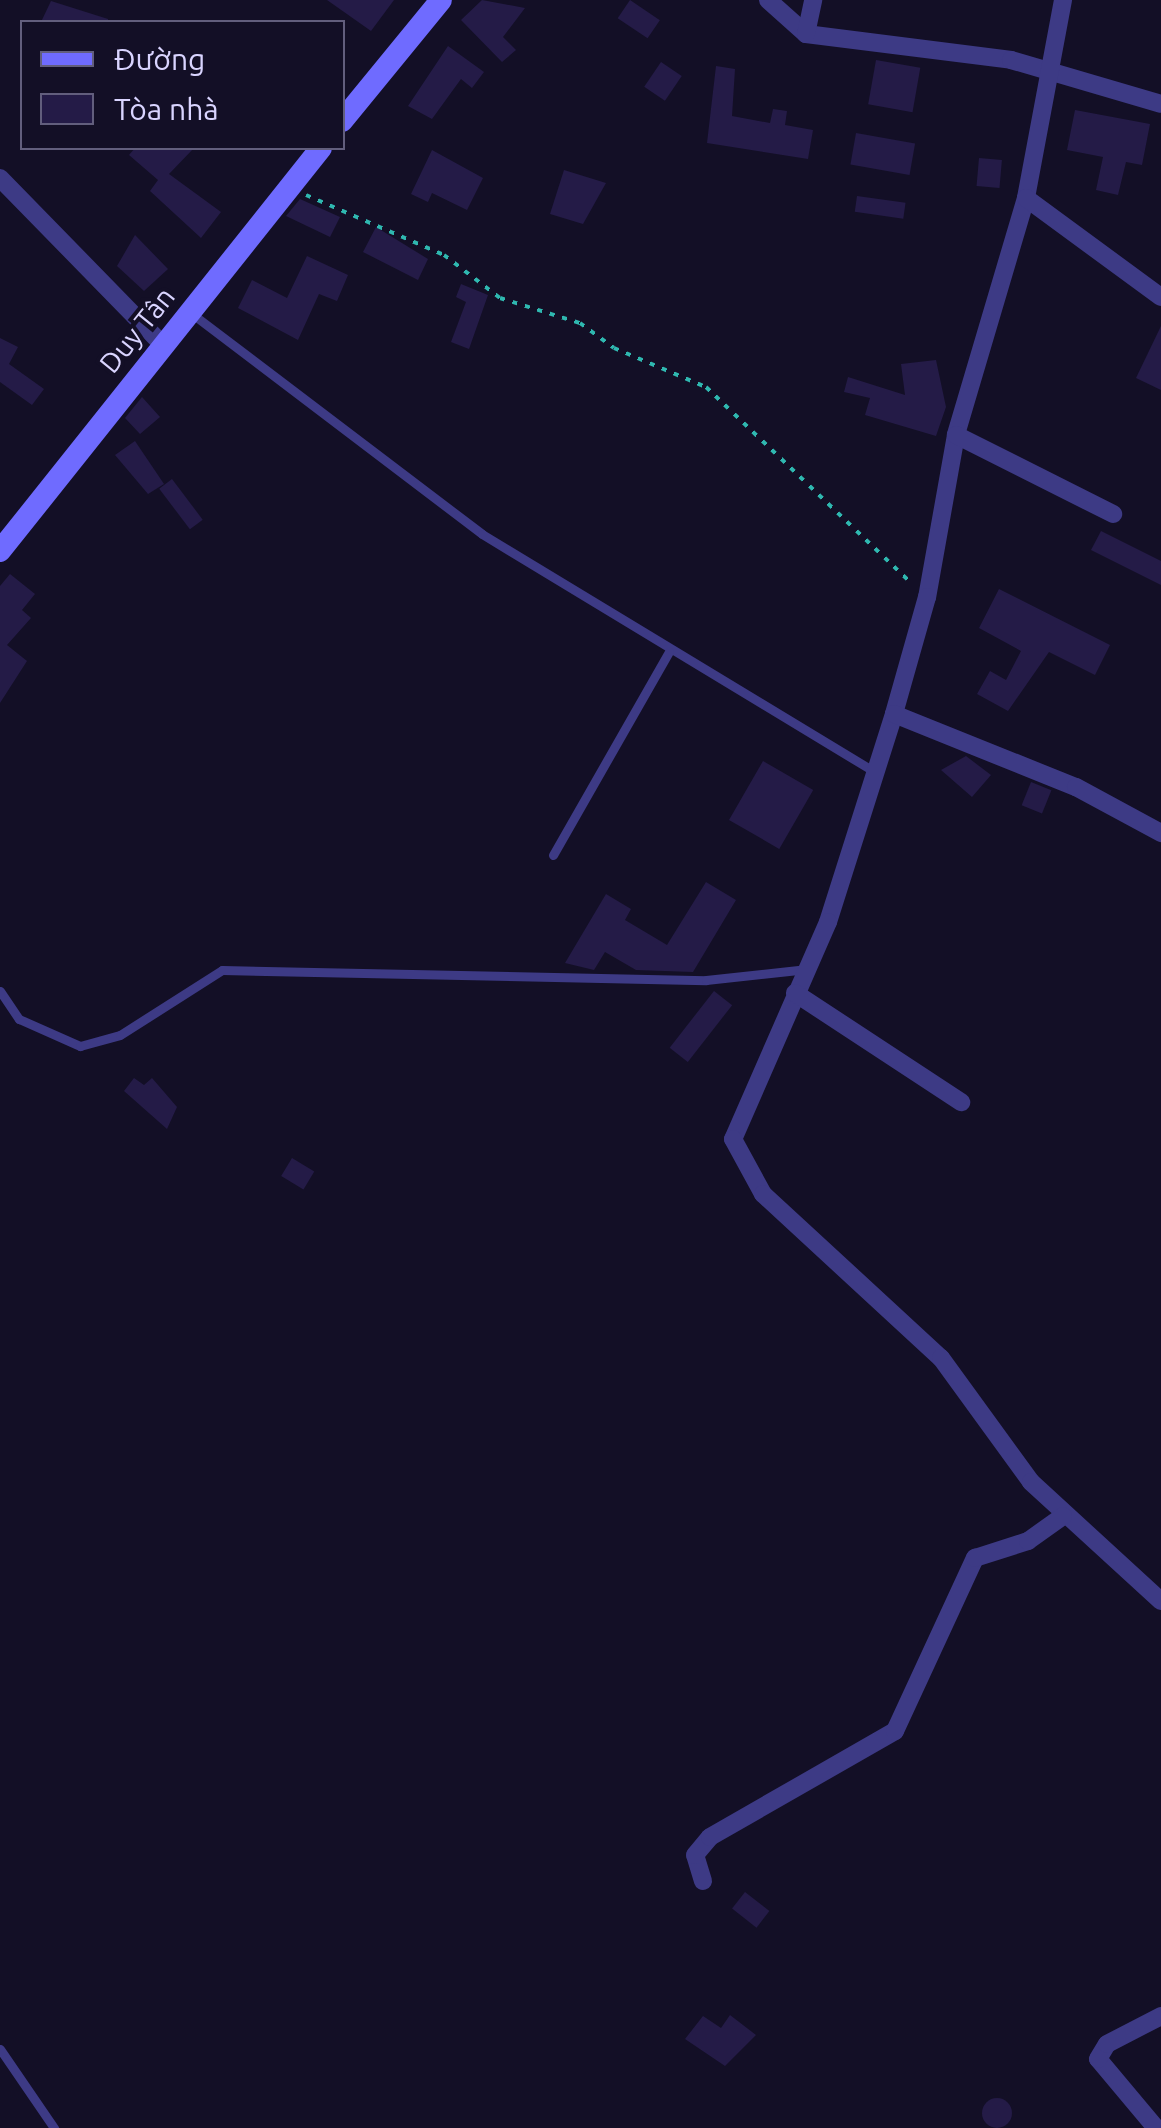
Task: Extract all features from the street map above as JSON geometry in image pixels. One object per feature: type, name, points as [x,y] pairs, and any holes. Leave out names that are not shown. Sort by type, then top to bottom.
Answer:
[{"type":"street","points":[[345,117],[441,0]]},
{"type":"street","points":[[768,0],[806,34],[1011,60],[1044,75],[1161,104]]},
{"type":"street","points":[[806,34],[812,0]]},
{"type":"street","points":[[1064,0],[1044,75],[1026,198],[956,435],[927,598],[876,772],[806,968],[735,1119],[737,1161],[953,1371],[1003,1449],[1063,1516],[1161,1601]]},
{"type":"street","name":"Duy Tân","points":[[0,552],[319,150]]},
{"type":"street","points":[[0,178],[163,344]]},
{"type":"street","points":[[1026,198],[1161,297]]},
{"type":"street","points":[[956,435],[1113,514]]},
{"type":"street","points":[[894,714],[1076,786],[1161,833]]},
{"type":"street","points":[[795,992],[960,1102]]},
{"type":"street","points":[[703,1882],[695,1855],[710,1838],[895,1731],[976,1558],[1028,1541],[1063,1516]]},
{"type":"street","points":[[1156,2128],[1098,2059],[1108,2044],[1161,2016]]},
{"type":"lane","points":[[191,313],[482,534],[670,652],[876,772]]},
{"type":"lane","points":[[553,855],[670,652]]},
{"type":"lane","points":[[0,991],[20,1018],[80,1046],[120,1035],[222,970],[706,980],[806,968]]},
{"type":"lane","points":[[0,2049],[54,2128]]},
{"type":"path","points":[[289,188],[444,254],[500,298],[580,323],[614,348],[706,387],[927,598]]},
{"type":"building","points":[[327,0],[394,0],[371,31]]},
{"type":"building","points":[[482,0],[525,8],[503,37],[516,50],[502,62],[461,20]]},
{"type":"building","points":[[630,0],[660,20],[648,38],[618,18]]},
{"type":"building","points":[[51,1],[108,19],[108,20],[42,20]]},
{"type":"building","points":[[448,46],[484,72],[472,88],[461,79],[432,119],[408,106]]},
{"type":"building","points":[[876,60],[920,68],[913,112],[868,104]]},
{"type":"building","points":[[661,62],[682,76],[665,101],[644,87]]},
{"type":"building","points":[[716,66],[735,69],[732,116],[770,123],[773,109],[787,111],[785,125],[813,130],[808,159],[707,143]]},
{"type":"building","points":[[1075,110],[1150,124],[1142,165],[1126,162],[1118,195],[1096,190],[1103,157],[1067,150]]},
{"type":"building","points":[[856,133],[915,143],[910,175],[850,165]]},
{"type":"building","points":[[133,150],[192,150],[169,174],[221,212],[201,238],[150,191],[158,180],[129,155]]},
{"type":"building","points":[[432,150],[483,178],[467,210],[432,193],[428,202],[411,194]]},
{"type":"building","points":[[979,158],[1002,160],[999,188],[977,186]]},
{"type":"building","points":[[564,170],[606,183],[583,224],[550,214]]},
{"type":"building","points":[[857,196],[906,203],[903,219],[855,212]]},
{"type":"building","points":[[300,199],[340,217],[330,237],[286,216]]},
{"type":"building","points":[[376,227],[428,259],[418,280],[363,252]]},
{"type":"building","points":[[135,235],[168,269],[144,291],[117,266]]},
{"type":"building","points":[[307,256],[348,275],[337,301],[319,294],[298,340],[238,308],[252,280],[287,298]]},
{"type":"building","points":[[461,284],[488,295],[469,349],[451,342],[466,302],[456,297]]},
{"type":"building","points":[[1161,326],[1161,390],[1136,378]]},
{"type":"building","points":[[0,338],[18,347],[9,364],[44,389],[32,405],[0,382]]},
{"type":"building","points":[[936,360],[946,407],[936,436],[865,415],[870,398],[844,392],[848,377],[905,395],[901,364]]},
{"type":"building","points":[[142,397],[160,417],[140,434],[125,418]]},
{"type":"building","points":[[135,441],[164,484],[148,494],[115,455]]},
{"type":"building","points":[[172,479],[203,520],[190,529],[159,489]]},
{"type":"building","points":[[1101,531],[1161,561],[1161,585],[1091,550]]},
{"type":"building","points":[[10,574],[35,594],[22,610],[31,618],[7,645],[27,661],[0,703],[0,586]]},
{"type":"building","points":[[999,589],[1110,645],[1095,675],[1049,652],[1008,711],[977,694],[990,671],[1006,680],[1021,651],[979,628]]},
{"type":"building","points":[[966,756],[991,775],[972,797],[941,770]]},
{"type":"building","points":[[763,761],[813,790],[779,849],[729,820]]},
{"type":"building","points":[[1031,782],[1051,790],[1042,813],[1022,805]]},
{"type":"building","points":[[706,882],[736,900],[693,972],[636,970],[605,952],[594,970],[565,963],[606,894],[631,909],[625,920],[667,945]]},
{"type":"building","points":[[714,991],[732,1005],[688,1062],[670,1048]]},
{"type":"building","points":[[134,1078],[144,1085],[152,1078],[177,1107],[167,1129],[124,1091]]},
{"type":"building","points":[[292,1158],[314,1171],[303,1189],[281,1176]]},
{"type":"building","points":[[745,1892],[769,1911],[756,1928],[732,1909]]},
{"type":"building","points":[[730,2015],[756,2035],[725,2066],[685,2039],[703,2016],[721,2028]]},
{"type":"building","points":[[997,2098],[1008,2102],[1012,2113],[1008,2124],[997,2128],[986,2124],[982,2113],[986,2102]]}]
